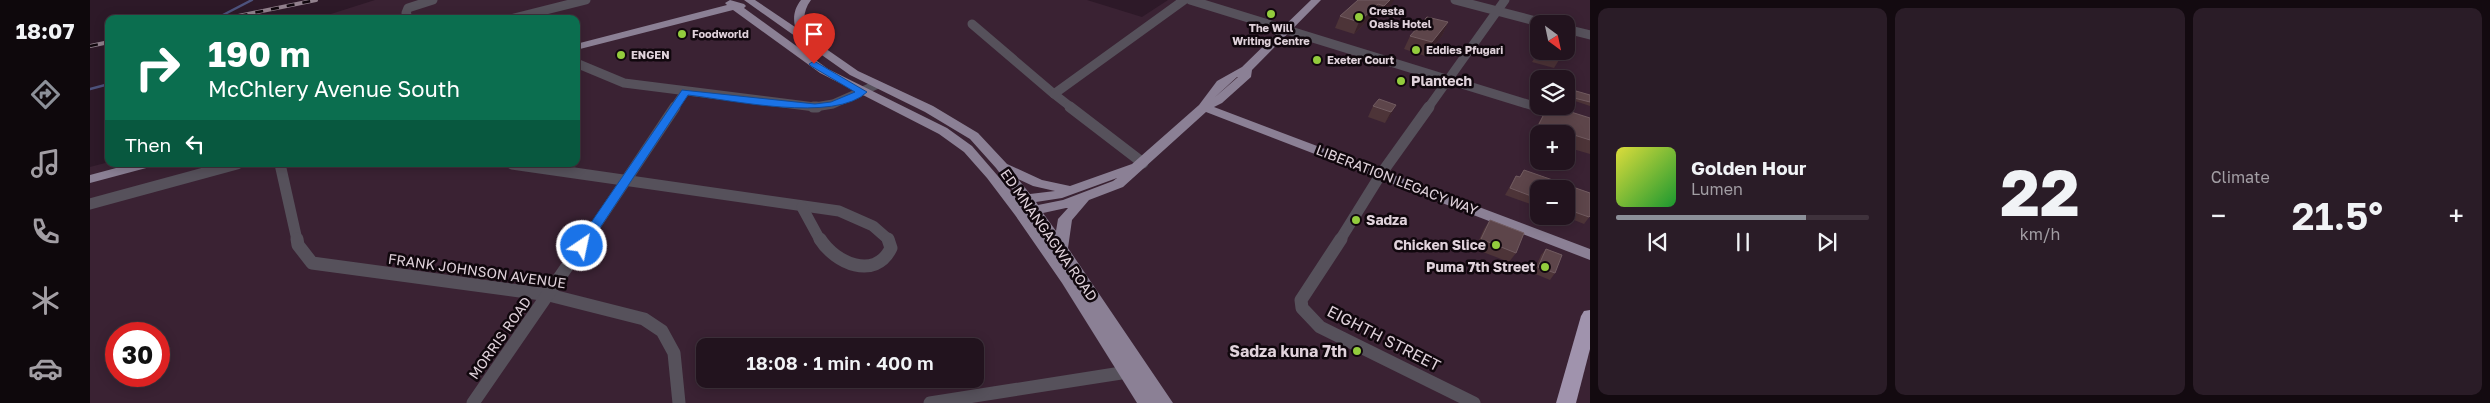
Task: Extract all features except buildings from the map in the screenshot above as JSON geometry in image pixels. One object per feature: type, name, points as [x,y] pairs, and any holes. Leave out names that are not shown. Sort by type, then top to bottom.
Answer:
[{"type":"highway","points":[[1566,403],[1590,316]]},
{"type":"main road","points":[[804,38],[799,26],[798,13],[806,0]]},
{"type":"main road","points":[[1023,206],[1090,196],[1118,184],[1204,107],[1218,102],[1247,75],[1246,69],[1316,0]]},
{"type":"main road","points":[[580,45],[720,9],[735,3],[755,1]]},
{"type":"main road","name":"ED MNANGAGWA ROAD","points":[[755,1],[854,73],[869,89],[956,140],[1023,206],[1061,248],[1134,371],[1146,403]]},
{"type":"main road","name":"ED MNANGAGWA ROAD","points":[[735,3],[824,72],[956,123],[974,136],[1002,166],[1066,279],[1134,371],[1164,403]]},
{"type":"main road","name":"LIBERATION LEGACY WAY","points":[[1204,107],[1590,255]]},
{"type":"main road","points":[[1023,206],[1076,189],[1143,163]]},
{"type":"main road","points":[[1002,166],[1049,187],[1076,189]]},
{"type":"main road","points":[[90,179],[134,167]]},
{"type":"main road","points":[[1061,248],[1065,219],[1090,196]]},
{"type":"street","points":[[408,15],[406,10],[412,6],[433,0]]},
{"type":"street","points":[[526,15],[586,0]]},
{"type":"street","points":[[1054,94],[1068,86],[1184,0]]},
{"type":"street","points":[[1190,0],[1573,118]]},
{"type":"street","points":[[1454,0],[1530,19]]},
{"type":"street","points":[[1381,174],[1505,0]]},
{"type":"street","points":[[972,24],[1054,94],[1143,163]]},
{"type":"street","points":[[1575,31],[1590,35]]},
{"type":"street","points":[[580,67],[624,83],[815,107],[833,104],[869,89]]},
{"type":"street","name":"MORRIS ROAD","points":[[473,403],[549,295],[685,92]]},
{"type":"street","points":[[90,204],[226,167]]},
{"type":"street","name":"FRANK JOHNSON AVENUE","points":[[281,167],[298,245],[312,263],[549,295],[644,319],[662,331],[674,353],[679,403]]},
{"type":"street","points":[[532,167],[839,211],[879,229],[888,241],[891,251],[887,259],[864,267],[833,257],[802,207]]},
{"type":"street","name":"EIGHTH STREET","points":[[1381,174],[1310,289],[1300,300],[1302,308],[1320,327],[1474,403]]},
{"type":"street","points":[[930,403],[1134,371]]},
{"type":"shaded area","points":[[375,0],[1087,0],[1142,17],[1168,0],[1590,0],[1590,403],[90,403],[90,167],[105,163],[105,167],[580,167],[580,15],[328,15]]},
{"type":"waterway","points":[[223,15],[252,0]]},
{"type":"waterway","points":[[90,89],[105,85]]},
{"type":"railway","points":[[243,15],[316,0]]},
{"type":"railway","points":[[90,46],[105,43]]},
{"type":"place","name":"The Will Writing Centre","points":[[1271,14]]},
{"type":"place","name":"Cresta Oasis Hotel","points":[[1359,17]]},
{"type":"place","name":"Foodworld","points":[[682,34]]},
{"type":"place","name":"Eddies Pfugari","points":[[1416,50]]},
{"type":"place","name":"ENGEN","points":[[621,55]]},
{"type":"place","name":"Exeter Court","points":[[1317,60]]},
{"type":"place","name":"Plantech","points":[[1401,81]]},
{"type":"place","name":"Sadza","points":[[1356,220]]},
{"type":"place","name":"Chicken Slice","points":[[1496,245]]},
{"type":"place","name":"Puma 7th Street","points":[[1545,267]]},
{"type":"place","name":"Sadza kuna 7th","points":[[1357,351]]},
{"type":"route","points":[[582,246],[685,92],[815,107],[833,104],[863,92],[841,82],[814,64]]}]
